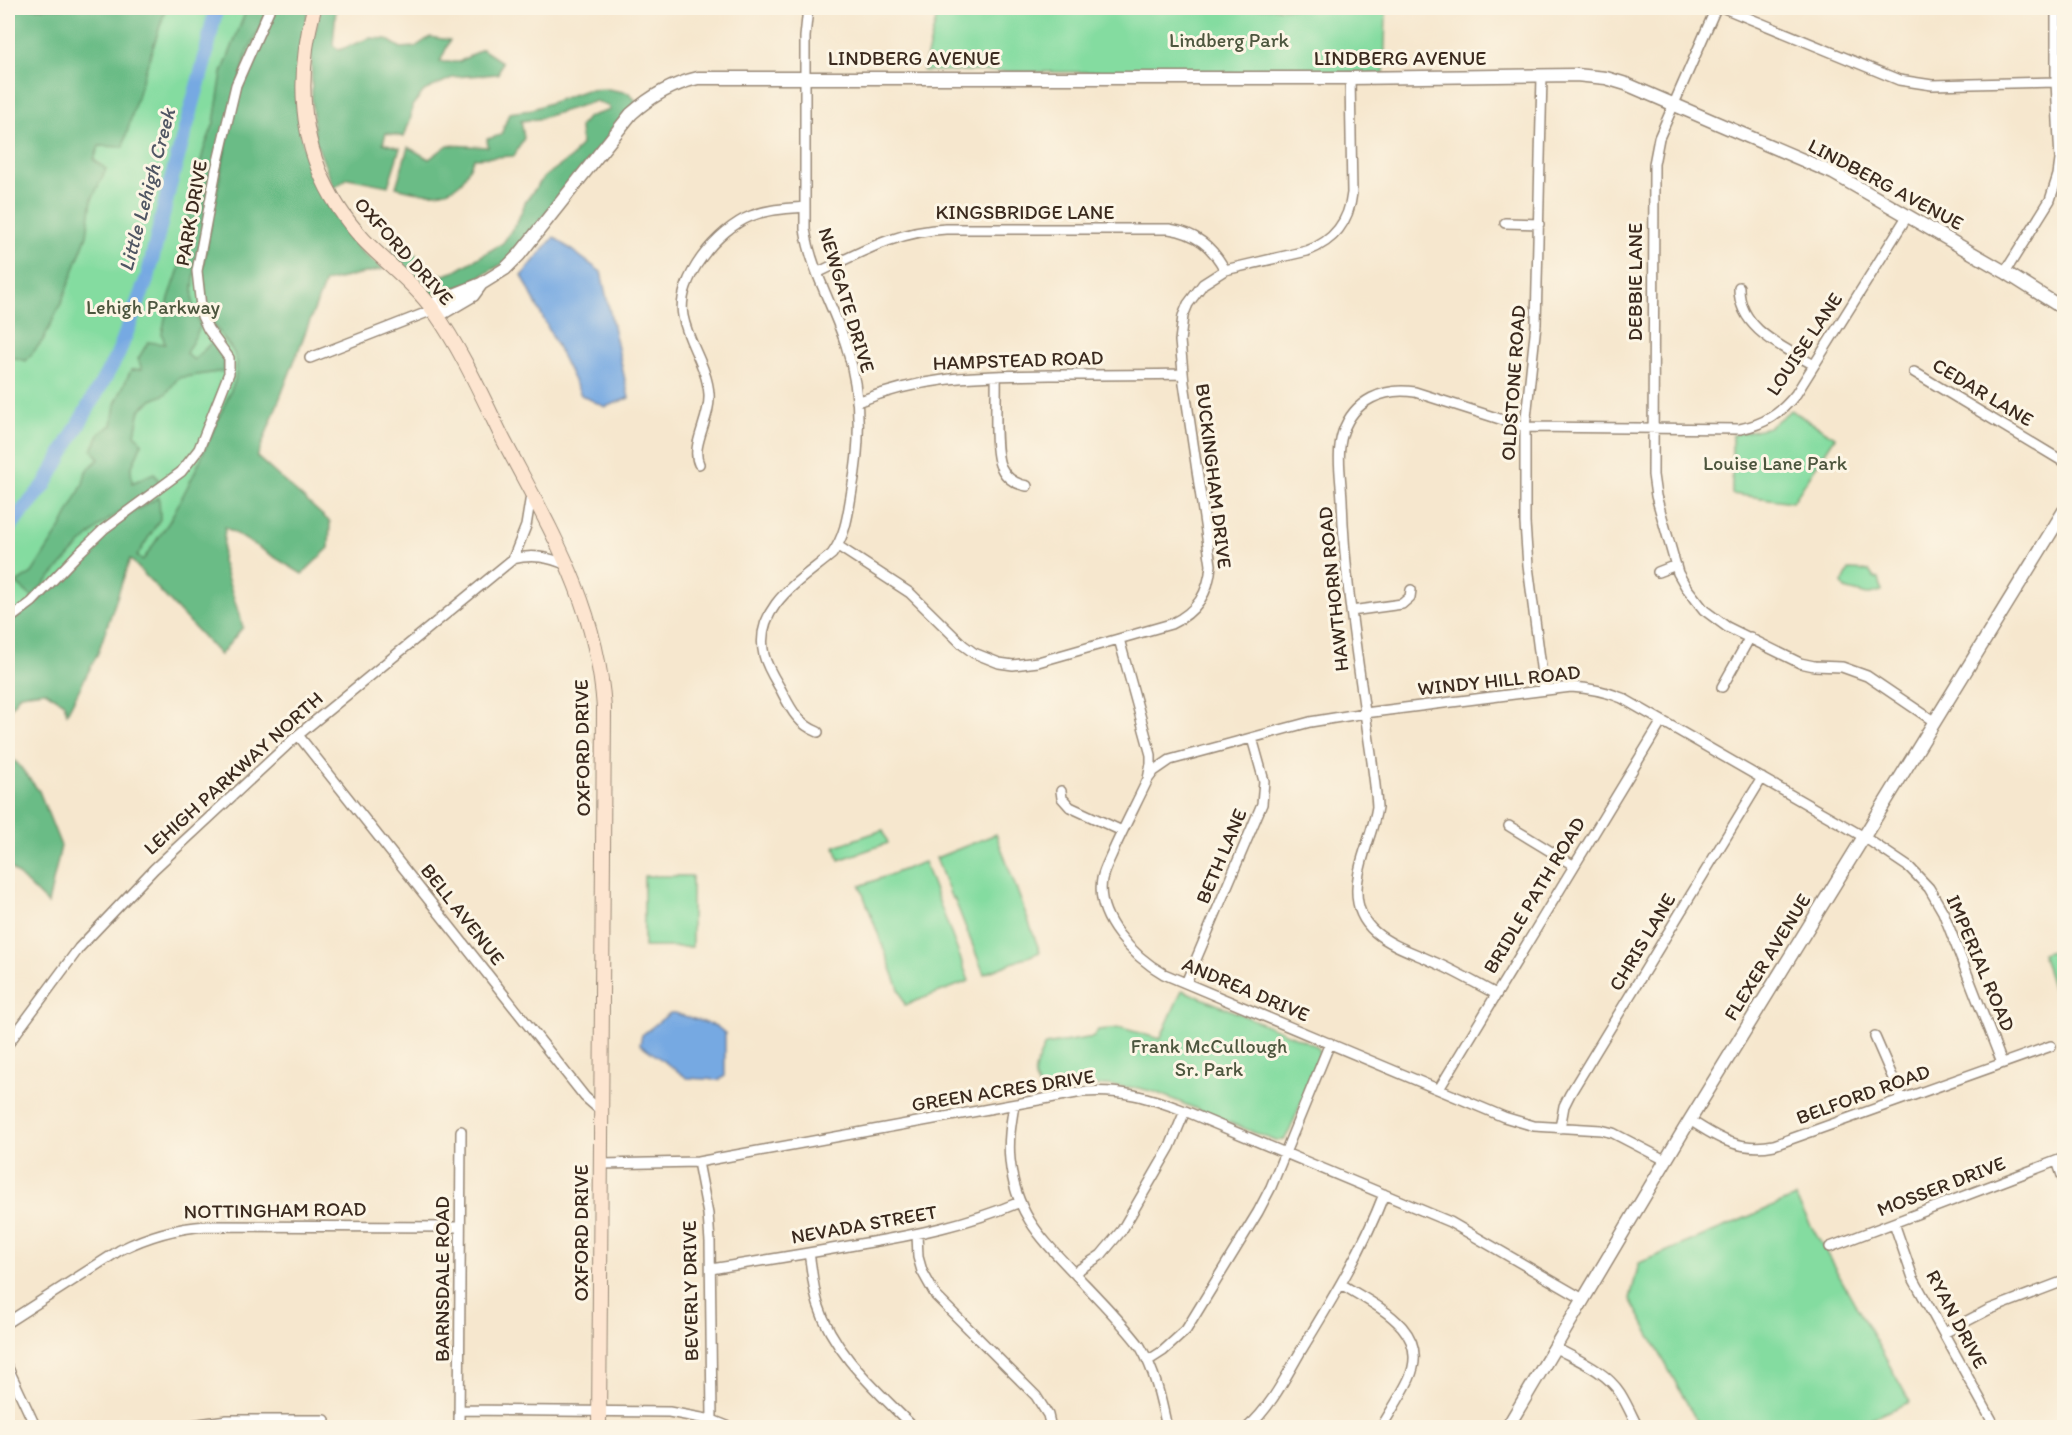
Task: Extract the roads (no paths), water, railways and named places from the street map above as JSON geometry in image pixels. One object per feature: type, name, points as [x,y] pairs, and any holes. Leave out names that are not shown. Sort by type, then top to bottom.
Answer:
[{"type":"main road","name":"OXFORD DRIVE","points":[[314,8],[305,50],[302,79],[305,122],[316,163],[336,202],[349,221],[363,239],[406,280],[433,310],[452,338],[568,565],[595,640],[604,708],[599,1428]]},
{"type":"street","name":"PARK DRIVE","points":[[8,620],[32,602],[104,529],[181,472],[199,449],[206,433],[230,365],[225,351],[211,334],[202,316],[197,271],[216,170],[236,85],[270,8]]},
{"type":"street","name":"NEWGATE DRIVE","points":[[808,8],[805,37],[807,245],[846,344],[857,402],[855,471],[846,527],[838,546],[832,554],[778,600],[766,620],[763,649],[767,665],[794,713],[802,724],[818,732]]},
{"type":"street","name":"DEBBIE LANE","points":[[1716,8],[1659,138],[1654,164],[1654,483],[1676,565],[1686,587],[1704,610],[1727,627],[1800,663],[1842,667],[1867,675],[1935,722]]},
{"type":"street","points":[[1724,8],[1885,75],[1913,83],[1932,85],[2056,82]]},
{"type":"street","points":[[2006,272],[2050,200],[2058,175],[2062,139],[2056,82],[2056,8]]},
{"type":"street","name":"LINDBERG AVENUE","points":[[310,358],[433,310],[444,312],[473,295],[481,284],[506,269],[519,255],[643,103],[682,82],[710,77],[1350,78],[1576,75],[1606,78],[1626,84],[1833,173],[2006,272],[2064,309]]},
{"type":"street","name":"OLDSTONE ROAD","points":[[1542,76],[1536,324],[1526,427],[1526,544],[1544,690]]},
{"type":"street","name":"BUCKINGHAM DRIVE","points":[[838,546],[897,583],[922,604],[963,645],[986,659],[1013,665],[1027,664],[1119,639],[1181,619],[1189,613],[1203,597],[1210,578],[1210,555],[1183,374],[1180,341],[1183,316],[1188,304],[1203,284],[1225,270],[1307,252],[1326,242],[1342,225],[1349,210],[1352,193],[1350,78]]},
{"type":"street","points":[[699,464],[695,453],[708,412],[709,393],[707,381],[683,314],[682,302],[688,280],[717,240],[739,222],[763,212],[805,207]]},
{"type":"street","name":"LOUISE LANE","points":[[1653,428],[1740,429],[1765,422],[1787,405],[1908,215]]},
{"type":"street","points":[[1505,223],[1539,224]]},
{"type":"street","name":"KINGSBRIDGE LANE","points":[[817,273],[887,240],[926,230],[946,229],[1169,229],[1201,240],[1217,256],[1225,270]]},
{"type":"street","points":[[1739,287],[1740,305],[1749,320],[1774,342],[1814,365]]},
{"type":"street","name":"CEDAR LANE","points":[[1914,372],[2064,462]]},
{"type":"street","name":"HAMPSTEAD ROAD","points":[[857,402],[898,387],[966,376],[1183,374]]},
{"type":"street","points":[[996,376],[998,460],[1006,475],[1019,485],[1027,486]]},
{"type":"street","name":"HAWTHORN ROAD","points":[[1496,994],[1434,962],[1391,944],[1373,930],[1360,909],[1357,888],[1377,807],[1343,542],[1340,451],[1344,430],[1356,410],[1372,397],[1381,393],[1403,390],[1526,427],[1653,428]]},
{"type":"street","name":"LEHIGH PARKWAY NORTH","points":[[8,1044],[79,948],[154,869],[298,735],[513,559],[526,526],[532,494]]},
{"type":"street","name":"FLEXER AVENUE","points":[[1507,1428],[1665,1160],[2064,511]]},
{"type":"street","points":[[513,559],[528,555],[543,556],[568,565]]},
{"type":"street","points":[[1658,572],[1676,565]]},
{"type":"street","points":[[1351,611],[1402,604],[1410,597],[1411,590]]},
{"type":"street","points":[[1722,687],[1750,637]]},
{"type":"street","name":"ANDREA DRIVE","points":[[1119,639],[1152,764],[1148,778],[1101,881],[1101,892],[1110,918],[1122,939],[1138,956],[1164,974],[1519,1122],[1613,1133],[1665,1160]]},
{"type":"street","name":"WINDY HILL ROAD","points":[[1148,778],[1170,760],[1310,722],[1544,690],[1571,687],[1596,689],[1622,698],[1864,837]]},
{"type":"street","name":"BRIDLE PATH ROAD","points":[[1439,1089],[1662,721]]},
{"type":"street","name":"BELL AVENUE","points":[[298,735],[585,1097],[602,1112]]},
{"type":"street","name":"BETH LANE","points":[[1186,983],[1262,804],[1264,781],[1252,738]]},
{"type":"street","name":"CHRIS LANE","points":[[1560,1128],[1564,1106],[1570,1094],[1762,778]]},
{"type":"street","points":[[1061,791],[1062,798],[1070,807],[1122,831]]},
{"type":"street","points":[[1509,826],[1573,865]]},
{"type":"street","name":"IMPERIAL ROAD","points":[[1864,837],[1910,868],[1929,888],[1939,904],[2002,1063]]},
{"type":"street","points":[[1875,1037],[1902,1099]]},
{"type":"street","points":[[1149,1360],[1173,1342],[1196,1316],[1258,1212],[1271,1187],[1330,1043]]},
{"type":"street","name":"BELFORD ROAD","points":[[1690,1120],[1730,1144],[1756,1148],[1774,1145],[2051,1046]]},
{"type":"street","name":"GREEN ACRES DRIVE","points":[[601,1164],[698,1162],[1082,1092],[1105,1090],[1138,1094],[1285,1152],[1472,1233],[1583,1299]]},
{"type":"street","points":[[1014,1105],[1010,1133],[1010,1158],[1020,1202],[1036,1232],[1132,1335],[1149,1360],[1157,1383],[1167,1428]]},
{"type":"street","points":[[1074,1273],[1101,1255],[1122,1230],[1170,1147],[1185,1111]]},
{"type":"street","name":"BARNSDALE ROAD","points":[[459,1428],[462,1131]]},
{"type":"street","points":[[2061,1160],[2064,1181]]},
{"type":"street","name":"MOSSER DRIVE","points":[[1830,1247],[2061,1160]]},
{"type":"street","name":"BEVERLY DRIVE","points":[[698,1162],[708,1214],[711,1269],[712,1420]]},
{"type":"street","points":[[1247,1428],[1270,1402],[1341,1284],[1365,1240],[1384,1194]]},
{"type":"street","name":"NEVADA STREET","points":[[711,1269],[917,1234],[969,1221],[1020,1202]]},
{"type":"street","name":"RYAN DRIVE","points":[[1894,1223],[1914,1278],[1996,1428]]},
{"type":"street","name":"NOTTINGHAM ROAD","points":[[8,1322],[120,1250],[145,1238],[171,1230],[207,1226],[460,1227]]},
{"type":"street","points":[[917,1234],[918,1257],[922,1271],[936,1296],[1035,1396],[1043,1406],[1051,1428]]},
{"type":"street","points":[[809,1253],[817,1301],[839,1347],[862,1375],[914,1428]]},
{"type":"street","points":[[1944,1333],[1988,1310],[2064,1281]]},
{"type":"street","points":[[1341,1284],[1393,1316],[1401,1324],[1410,1340],[1413,1360],[1409,1379],[1380,1428]]},
{"type":"street","points":[[1554,1347],[1602,1374],[1612,1383],[1621,1394],[1638,1428]]},
{"type":"street","points":[[8,1368],[36,1428]]},
{"type":"street","points":[[459,1410],[669,1412],[712,1420],[732,1428]]},
{"type":"street","points":[[171,1428],[227,1420],[325,1420]]},
{"type":"water","points":[[554,237],[601,272],[629,398],[605,407],[581,395],[522,275]]},
{"type":"water","points":[[670,1013],[716,1026],[725,1033],[725,1076],[719,1080],[687,1078],[640,1044],[642,1035]]},
{"type":"waterway","name":"Little Lehigh Creek","points":[[8,528],[44,486],[118,354],[148,276],[169,188],[204,63],[216,8]]},
{"type":"park label","name":"Lindberg Park","points":[[1229,40]]},
{"type":"park label","name":"Lehigh Parkway","points":[[153,307]]},
{"type":"park label","name":"Louise Lane Park","points":[[1775,463]]},
{"type":"park label","name":"Frank McCullough Sr. Park","points":[[1209,1058]]}]
